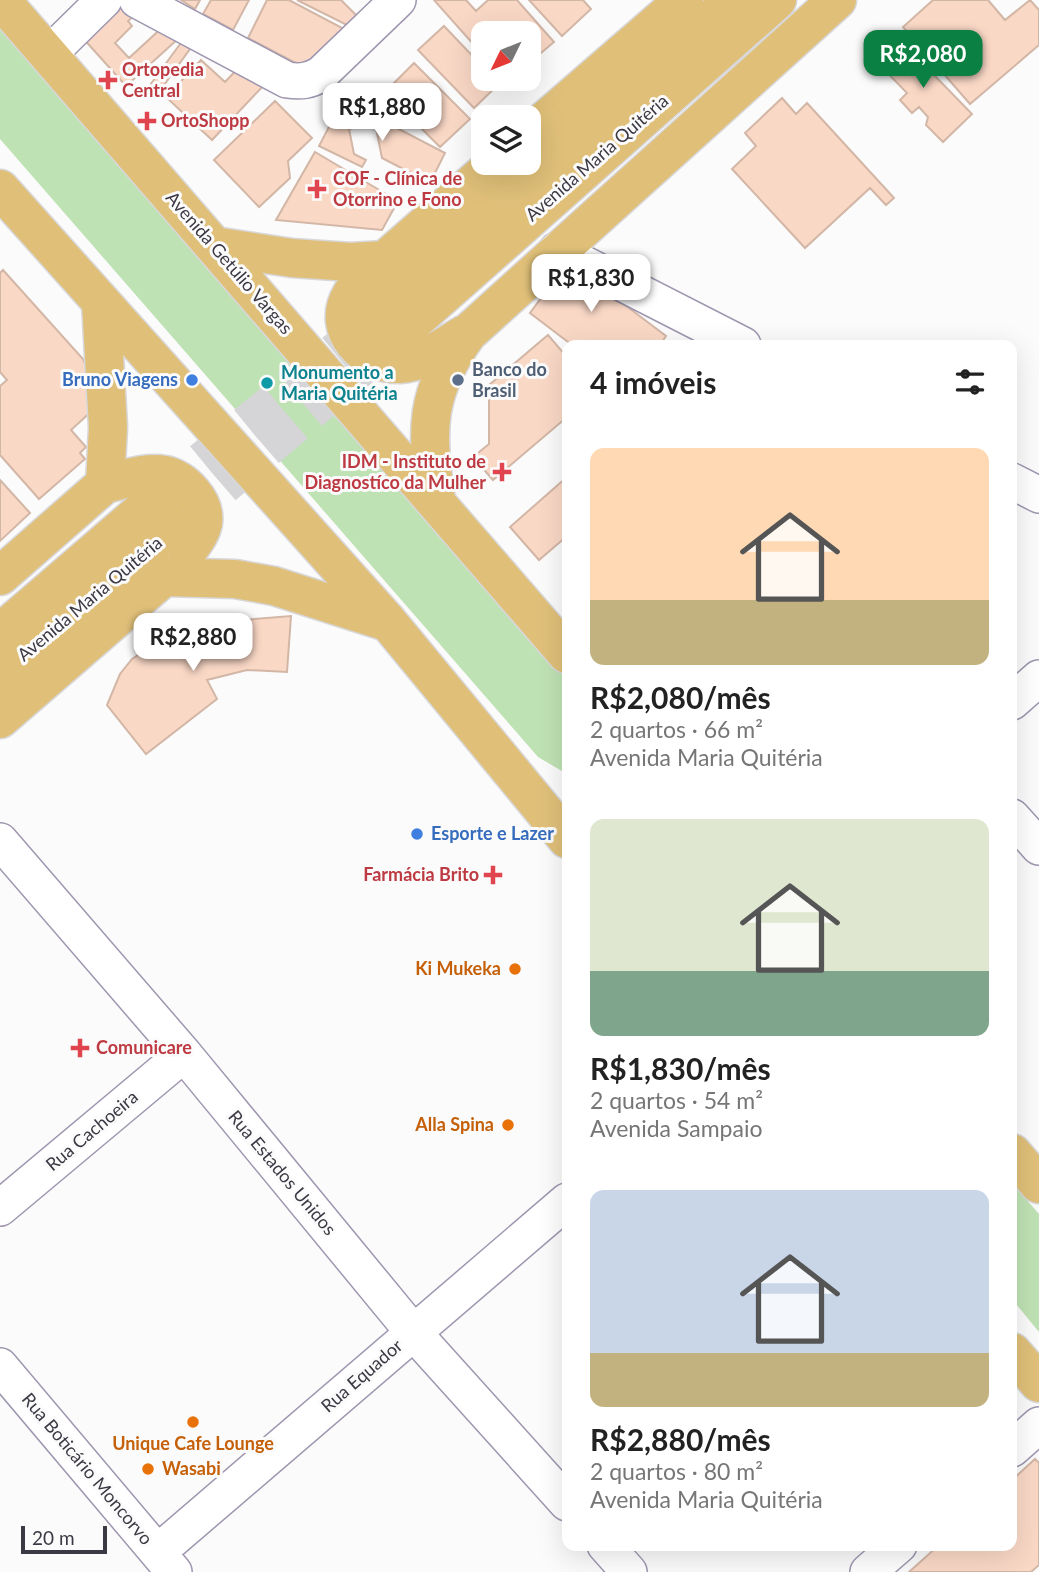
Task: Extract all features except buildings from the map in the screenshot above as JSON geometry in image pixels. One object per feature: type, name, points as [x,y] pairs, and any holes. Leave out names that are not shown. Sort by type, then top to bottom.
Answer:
[{"type":"main road","name":"Avenida Getúlio Vargas","points":[[1,0],[562,648]]},
{"type":"main road","points":[[541,124],[684,0]]},
{"type":"main road","name":"Avenida Maria Quitéria","points":[[733,0],[377,335],[777,0]]},
{"type":"main road","points":[[436,501],[429,433],[432,403],[448,359],[468,333],[837,0]]},
{"type":"main road","points":[[468,333],[429,355],[402,364],[386,363],[358,348],[346,330],[344,313],[351,295],[385,260],[482,175]]},
{"type":"main road","points":[[0,189],[388,622],[562,833]]},
{"type":"main road","points":[[215,246],[292,258],[350,262],[385,260]]},
{"type":"main road","points":[[101,302],[108,427],[105,484]]},
{"type":"main road","points":[[0,576],[105,484],[146,475],[165,475],[179,482],[199,501],[203,521],[200,533],[164,577],[0,719]]},
{"type":"main road","name":"Avenida Maria Quitéria","points":[[0,633],[169,510],[0,676]]},
{"type":"main road","points":[[164,577],[235,579],[274,586],[388,622]]},
{"type":"main road","points":[[1017,1159],[1039,1184]]},
{"type":"main road","points":[[1017,1358],[1039,1383]]},
{"type":"street","points":[[48,55],[104,0]]},
{"type":"street","points":[[137,0],[287,80],[297,82],[321,74],[398,0]]},
{"type":"street","points":[[557,250],[733,340]]},
{"type":"street","points":[[1017,484],[1039,495]]},
{"type":"street","points":[[1017,698],[1039,678]]},
{"type":"street","name":"Rua Estados Unidos","points":[[0,841],[184,1054],[413,1332],[562,1497]]},
{"type":"street","name":"Rua Cachoeira","points":[[0,1208],[184,1054]]},
{"type":"street","name":"Rua Equador","points":[[166,1562],[413,1332],[562,1205]]},
{"type":"street","name":"Rua Boticário Moncorvo","points":[[0,1366],[166,1562]]},
{"type":"street","points":[[1017,1444],[1039,1425]]},
{"type":"street","points":[[610,1551],[629,1572]]},
{"type":"street","points":[[868,1572],[893,1551]]},
{"type":"green space","points":[[0,29],[562,669],[562,771],[538,757],[0,139]]},
{"type":"green space","points":[[1017,1189],[1039,1214],[1039,1332],[1017,1305]]},
{"type":"tunnel","points":[[158,497],[368,325]]},
{"type":"tunnel","points":[[180,523],[387,345]]},
{"type":"place","name":"Ortopedia Central","points":[[108,80]]},
{"type":"place","name":"OrtoShopp","points":[[147,121]]},
{"type":"place","name":"COF - Clínica de Otorrino e Fono","points":[[317,189]]},
{"type":"place","name":"Bruno Viagens","points":[[192,380]]},
{"type":"place","name":"Banco do Brasil","points":[[458,380]]},
{"type":"place","name":"Monumento a Maria Quitéria","points":[[267,383]]},
{"type":"place","name":"IDM - Instituto de Diagnostíco da Mulher","points":[[502,472]]},
{"type":"place","name":"Esporte e Lazer","points":[[417,834]]},
{"type":"place","name":"Farmácia Brito","points":[[493,875]]},
{"type":"place","name":"Ki Mukeka","points":[[515,969]]},
{"type":"place","name":"Comunicare","points":[[80,1048]]},
{"type":"place","name":"Alla Spina","points":[[508,1125]]},
{"type":"place","name":"Unique Cafe Lounge","points":[[193,1422]]},
{"type":"place","name":"Wasabi","points":[[148,1469]]}]
